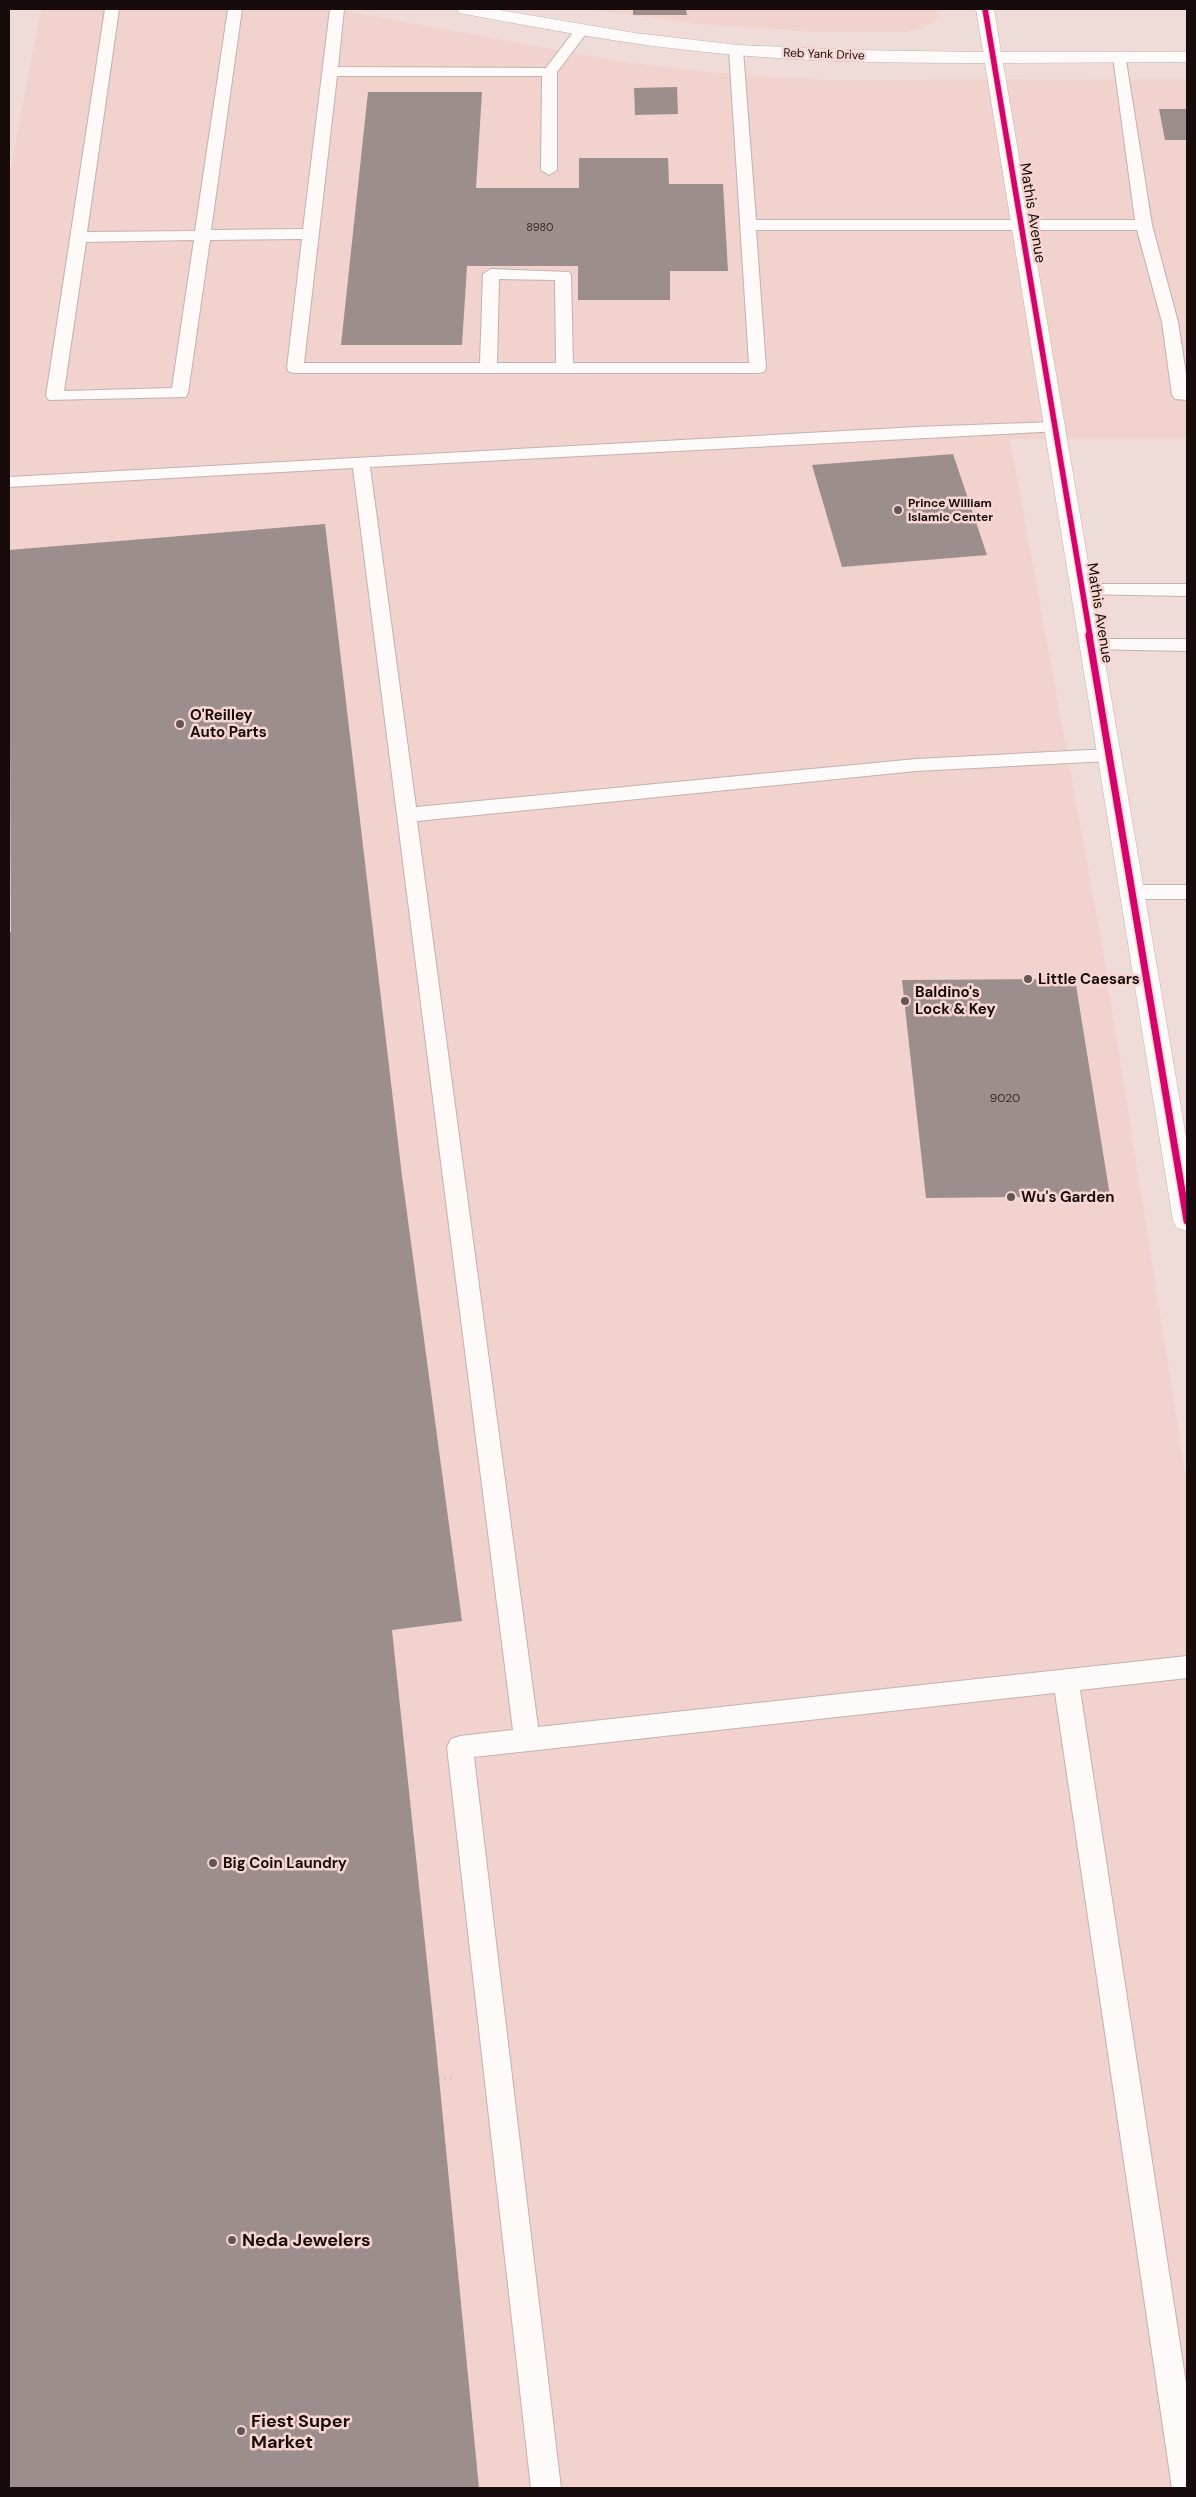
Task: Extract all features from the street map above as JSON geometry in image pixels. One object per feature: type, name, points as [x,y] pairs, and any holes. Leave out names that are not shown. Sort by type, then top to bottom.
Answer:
[{"type":"street","name":"Reb Yank Drive","points":[[465,9],[582,30],[736,50],[837,56],[993,58],[1187,57]]},
{"type":"street","name":"Mathis Avenue","points":[[985,9],[1187,1221]]},
{"type":"lane","points":[[112,9],[55,396],[180,393],[235,9]]},
{"type":"lane","points":[[337,9],[295,368],[758,368],[736,50]]},
{"type":"lane","points":[[549,170],[550,72],[582,30]]},
{"type":"lane","points":[[1120,57],[1144,225],[1170,322],[1181,395],[1187,395]]},
{"type":"lane","points":[[330,71],[550,72]]},
{"type":"lane","points":[[748,225],[1144,225]]},
{"type":"lane","points":[[78,237],[310,234]]},
{"type":"lane","points":[[488,368],[491,274],[500,274],[563,275],[565,368]]},
{"type":"lane","points":[[1170,322],[1187,322]]},
{"type":"lane","points":[[9,482],[916,432],[1055,427]]},
{"type":"lane","points":[[361,462],[527,1739]]},
{"type":"lane","points":[[1082,590],[1187,590]]},
{"type":"lane","points":[[1091,645],[1187,645]]},
{"type":"lane","points":[[406,816],[916,765],[1110,755]]},
{"type":"lane","points":[[1132,892],[1187,892]]},
{"type":"lane","points":[[546,2488],[460,1747],[1066,1682],[1187,1667]]},
{"type":"lane","points":[[1066,1682],[1187,2488]]},
{"type":"shaded area","points":[[41,9],[336,9],[617,61],[717,73],[770,77],[833,80],[1187,79],[1187,439],[1010,439],[1101,939],[1187,1484],[1187,2488],[9,2488],[9,177]]},
{"type":"shaded area","points":[[587,9],[939,9],[938,16],[933,22],[922,28],[905,32],[816,32],[699,24]]},
{"type":"building","points":[[633,9],[686,9],[687,15],[633,15]]},
{"type":"building","points":[[677,87],[678,114],[635,115],[634,88]]},
{"type":"building","points":[[368,92],[482,92],[476,188],[579,188],[579,158],[668,158],[669,184],[723,184],[728,271],[670,271],[670,300],[578,300],[578,266],[467,266],[462,345],[341,345]]},
{"type":"building","points":[[1159,109],[1187,109],[1187,140],[1165,140]]},
{"type":"building","name":"Prince William Islamic Center","points":[[953,454],[987,555],[842,567],[812,465]]},
{"type":"building","points":[[325,524],[402,1176],[462,1621],[392,1630],[436,2047],[479,2488],[9,2488],[9,932],[11,932],[9,550]]},
{"type":"building","points":[[1075,979],[1110,1196],[926,1198],[902,980]]},
{"type":"cycle path","points":[[985,9],[1187,1221]]},
{"type":"place","name":"Prince William Islamic Center","points":[[898,510]]},
{"type":"place","name":"O'Reilley Auto Parts","points":[[180,724]]},
{"type":"place","name":"Little Caesars","points":[[1028,979]]},
{"type":"place","name":"Baldino's Lock & Key","points":[[905,1001]]},
{"type":"place","name":"Wu's Garden","points":[[1011,1197]]},
{"type":"place","name":"Big Coin Laundry","points":[[213,1863]]},
{"type":"place","name":"Neda Jewelers","points":[[232,2240]]},
{"type":"place","name":"Fiest Super Market","points":[[241,2431]]}]
